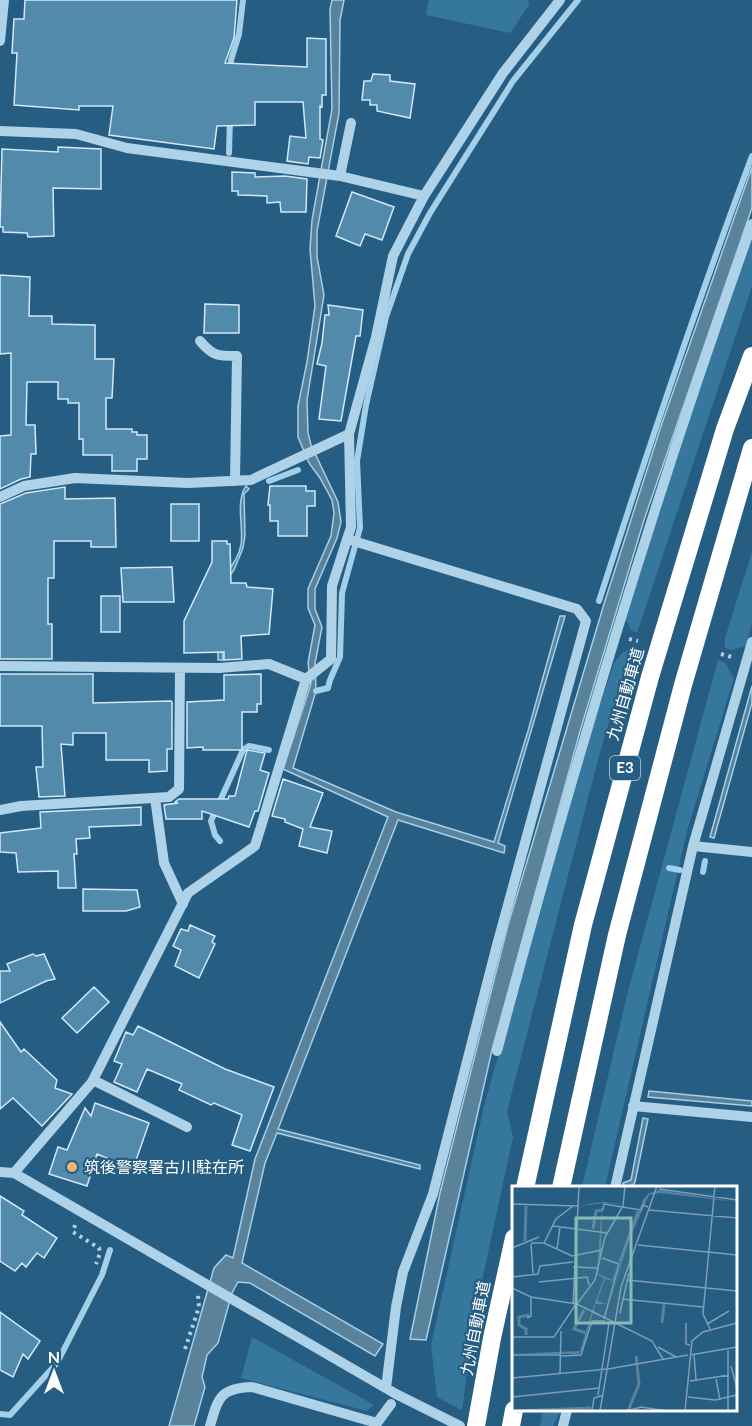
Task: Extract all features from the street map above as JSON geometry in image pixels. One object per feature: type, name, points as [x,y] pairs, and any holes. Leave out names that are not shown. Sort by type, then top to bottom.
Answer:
[{"type":"highway","name":"九州自動車道","points":[[525,1186],[583,925],[647,688],[725,429],[752,357]]},
{"type":"highway","name":"E3","points":[[561,1186],[617,935],[683,685],[752,448]]},
{"type":"highway","name":"九州自動車道","points":[[476,1426],[512,1243]]},
{"type":"highway","points":[[511,1426],[514,1411]]},
{"type":"street","points":[[0,41],[4,0]]},
{"type":"street","points":[[14,1173],[93,1080],[188,893],[255,846],[306,679],[331,659],[332,586],[351,527],[349,434],[376,337],[393,256],[424,196],[503,73],[555,3]]},
{"type":"street","points":[[340,176],[351,123]]},
{"type":"street","points":[[0,131],[76,134],[127,148],[340,176],[424,196]]},
{"type":"street","points":[[497,1051],[534,909],[585,736],[681,429],[752,224]]},
{"type":"street","points":[[200,341],[210,352],[221,356],[237,356],[236,481]]},
{"type":"street","points":[[0,497],[24,486],[75,478],[188,483],[251,480],[349,434]]},
{"type":"street","points":[[347,539],[577,609],[586,621],[497,945],[433,1194],[403,1272],[396,1307],[386,1388]]},
{"type":"street","points":[[615,1186],[693,846],[752,642]]},
{"type":"street","points":[[0,666],[219,668],[269,664],[306,679]]},
{"type":"street","points":[[0,810],[21,806],[169,797],[179,789],[180,668]]},
{"type":"street","points":[[155,798],[164,863],[183,904]]},
{"type":"street","points":[[693,846],[752,852]]},
{"type":"street","points":[[93,1080],[188,1127]]},
{"type":"street","points":[[633,1106],[752,1118]]},
{"type":"street","points":[[0,1172],[14,1173],[454,1425]]},
{"type":"street","points":[[210,1426],[216,1402],[235,1388],[252,1387],[377,1423],[391,1404]]},
{"type":"street","points":[[563,1426],[567,1411]]},
{"type":"path","points":[[76,1224],[72,1232],[99,1248],[100,1253],[96,1264]]},
{"type":"path","points":[[185,1350],[199,1307],[198,1295]]},
{"type":"shaded area","points":[[332,0],[344,0],[340,20],[339,113],[317,231],[317,257],[324,295],[307,400],[308,433],[311,445],[338,502],[341,522],[337,538],[315,589],[315,609],[322,627],[315,663],[316,691],[293,768],[396,812],[494,842],[560,616],[565,616],[498,843],[505,846],[504,853],[398,820],[278,1129],[420,1165],[420,1169],[277,1133],[265,1163],[242,1263],[383,1344],[375,1356],[250,1283],[238,1282],[232,1293],[218,1343],[207,1355],[202,1377],[205,1387],[194,1426],[169,1426],[214,1268],[226,1255],[233,1258],[255,1159],[388,817],[283,769],[311,684],[308,663],[315,625],[308,608],[308,589],[331,536],[334,513],[332,500],[309,463],[298,437],[298,406],[315,306],[310,249],[312,220],[332,109],[330,9]]},
{"type":"shaded area","points":[[429,0],[528,0],[529,5],[510,33],[426,15]]},
{"type":"shaded area","points":[[752,167],[752,208],[644,520],[581,728],[492,1050],[426,1340],[410,1339],[440,1193],[508,925],[604,604],[661,426]]},
{"type":"shaded area","points":[[752,232],[752,286],[637,633],[631,630],[625,618],[695,396]]},
{"type":"shaded area","points":[[246,486],[249,489],[244,494],[243,548],[234,570],[221,588],[223,660],[218,660],[217,591],[241,545],[241,499]]},
{"type":"shaded area","points":[[752,552],[752,623],[746,646],[732,650],[725,648],[725,638]]},
{"type":"shaded area","points":[[631,649],[600,752],[507,1111],[513,1137],[475,1313],[462,1410],[437,1397],[431,1345],[484,1106],[590,735],[614,663],[623,652]]},
{"type":"shaded area","points":[[718,660],[725,663],[734,678],[687,831],[605,1186],[582,1186],[628,991]]},
{"type":"shaded area","points":[[752,686],[752,703],[714,838],[710,837]]},
{"type":"shaded area","points":[[649,1091],[752,1101],[752,1106],[648,1097]]},
{"type":"shaded area","points":[[643,1118],[648,1119],[635,1182],[633,1185],[624,1186],[623,1183],[631,1180]]},
{"type":"shaded area","points":[[252,1337],[374,1405],[367,1411],[241,1378]]},
{"type":"shaded area","points":[[543,1411],[560,1411],[553,1426],[540,1426]]},
{"type":"building","points":[[25,0],[237,0],[234,38],[225,63],[307,67],[307,38],[326,39],[326,95],[322,95],[322,107],[320,106],[320,139],[323,140],[320,158],[309,157],[308,164],[287,161],[290,136],[306,138],[303,102],[255,102],[255,125],[217,126],[214,149],[109,135],[113,106],[79,106],[79,110],[14,105],[17,53],[12,53],[14,19],[24,19]]},
{"type":"building","points":[[373,74],[390,75],[390,81],[415,84],[410,118],[377,111],[377,105],[370,105],[370,100],[362,100],[364,81],[371,81]]},
{"type":"building","points":[[58,147],[101,149],[101,189],[53,188],[54,236],[28,237],[27,233],[3,232],[3,227],[0,227],[2,149],[58,152]]},
{"type":"building","points":[[232,172],[255,173],[255,177],[285,176],[307,179],[306,212],[281,212],[280,202],[267,203],[267,196],[238,195],[238,191],[232,191]]},
{"type":"building","points":[[352,192],[394,207],[382,240],[365,234],[360,246],[336,236]]},
{"type":"building","points":[[0,275],[30,277],[29,316],[52,316],[52,324],[95,325],[95,359],[114,359],[112,398],[106,398],[106,429],[132,429],[132,432],[137,432],[137,435],[147,435],[147,459],[137,459],[137,471],[112,471],[112,455],[83,455],[83,439],[79,439],[79,403],[68,403],[68,399],[58,399],[58,382],[27,382],[26,425],[35,425],[36,454],[31,454],[30,477],[0,489],[0,436],[11,435],[11,353],[0,354]]},
{"type":"building","points":[[205,304],[239,305],[239,333],[204,333]]},
{"type":"building","points":[[328,305],[363,310],[360,336],[356,336],[341,421],[319,419],[326,366],[317,364],[325,315],[329,315]]},
{"type":"building","points":[[270,486],[306,486],[306,491],[315,491],[315,506],[307,506],[307,536],[278,536],[278,521],[270,521],[270,505],[268,505]]},
{"type":"building","points":[[65,487],[65,499],[115,498],[116,547],[91,547],[91,541],[54,541],[54,578],[48,578],[48,624],[52,624],[52,659],[0,659],[0,504],[26,493]]},
{"type":"building","points":[[171,504],[199,504],[199,541],[171,541]]},
{"type":"building","points":[[212,541],[227,541],[227,544],[230,544],[231,583],[246,583],[247,587],[273,589],[269,634],[241,636],[242,659],[224,660],[224,652],[184,653],[184,621],[212,562]]},
{"type":"building","points":[[172,567],[174,602],[123,602],[121,568]]},
{"type":"building","points":[[101,596],[120,596],[120,632],[101,632]]},
{"type":"building","points":[[0,674],[93,674],[93,703],[171,701],[172,749],[167,749],[167,771],[149,772],[149,760],[106,760],[106,733],[73,733],[73,745],[61,744],[65,796],[39,797],[36,767],[43,767],[42,726],[0,726]]},
{"type":"building","points":[[261,674],[261,704],[257,704],[257,712],[242,712],[242,750],[187,748],[187,702],[224,700],[224,675]]},
{"type":"building","points":[[247,750],[265,753],[260,770],[269,773],[258,811],[255,811],[249,827],[202,811],[202,819],[166,819],[164,805],[178,803],[175,802],[179,799],[228,799],[229,796],[235,796]]},
{"type":"building","points":[[283,779],[323,793],[310,827],[332,831],[327,853],[299,846],[303,829],[285,822],[285,819],[272,816]]},
{"type":"building","points":[[141,807],[141,825],[89,827],[90,838],[76,839],[77,854],[74,854],[76,888],[58,888],[58,871],[18,872],[16,853],[0,852],[0,833],[41,828],[40,812]]},
{"type":"building","points":[[83,889],[137,890],[140,907],[126,911],[83,911]]},
{"type":"building","points":[[190,925],[215,936],[212,942],[215,944],[199,978],[175,966],[181,950],[173,946],[181,929],[188,931]]},
{"type":"building","points":[[33,954],[36,956],[44,954],[55,979],[0,1003],[0,971],[10,971],[7,964]]},
{"type":"building","points":[[94,987],[109,1002],[77,1033],[62,1018]]},
{"type":"building","points":[[0,1022],[21,1052],[24,1049],[57,1080],[55,1088],[72,1094],[42,1126],[13,1098],[0,1109]]},
{"type":"building","points":[[138,1026],[225,1069],[274,1087],[250,1151],[232,1145],[242,1115],[214,1103],[211,1105],[179,1090],[182,1084],[147,1069],[137,1092],[114,1082],[122,1064],[114,1061],[126,1032],[133,1035]]},
{"type":"building","points":[[95,1103],[149,1123],[133,1169],[97,1154],[87,1186],[49,1174],[58,1147],[67,1150],[85,1108],[91,1116]]},
{"type":"building","points":[[0,1196],[24,1211],[22,1215],[57,1238],[44,1258],[37,1253],[26,1267],[22,1263],[15,1271],[0,1261]]},
{"type":"building","points":[[0,1312],[40,1341],[28,1359],[23,1354],[13,1377],[0,1370]]},
{"type":"waterway","points":[[231,71],[231,60],[239,34],[243,0]]},
{"type":"waterway","points":[[316,691],[328,688],[340,657],[342,593],[360,528],[357,461],[366,405],[386,317],[408,254],[430,213],[513,81],[578,0]]},
{"type":"waterway","points":[[229,153],[230,118]]},
{"type":"waterway","points":[[599,601],[673,378],[752,156]]},
{"type":"waterway","points":[[269,481],[298,470]]},
{"type":"waterway","points":[[220,841],[215,835],[211,821],[243,750],[249,746],[269,750]]},
{"type":"waterway","points":[[703,872],[705,861]]},
{"type":"waterway","points":[[669,868],[680,870]]},
{"type":"waterway","points":[[0,1414],[10,1415],[57,1363],[102,1275],[110,1250]]},
{"type":"place","name":"筑後警察署古川駐在所","points":[[72,1167]]}]
